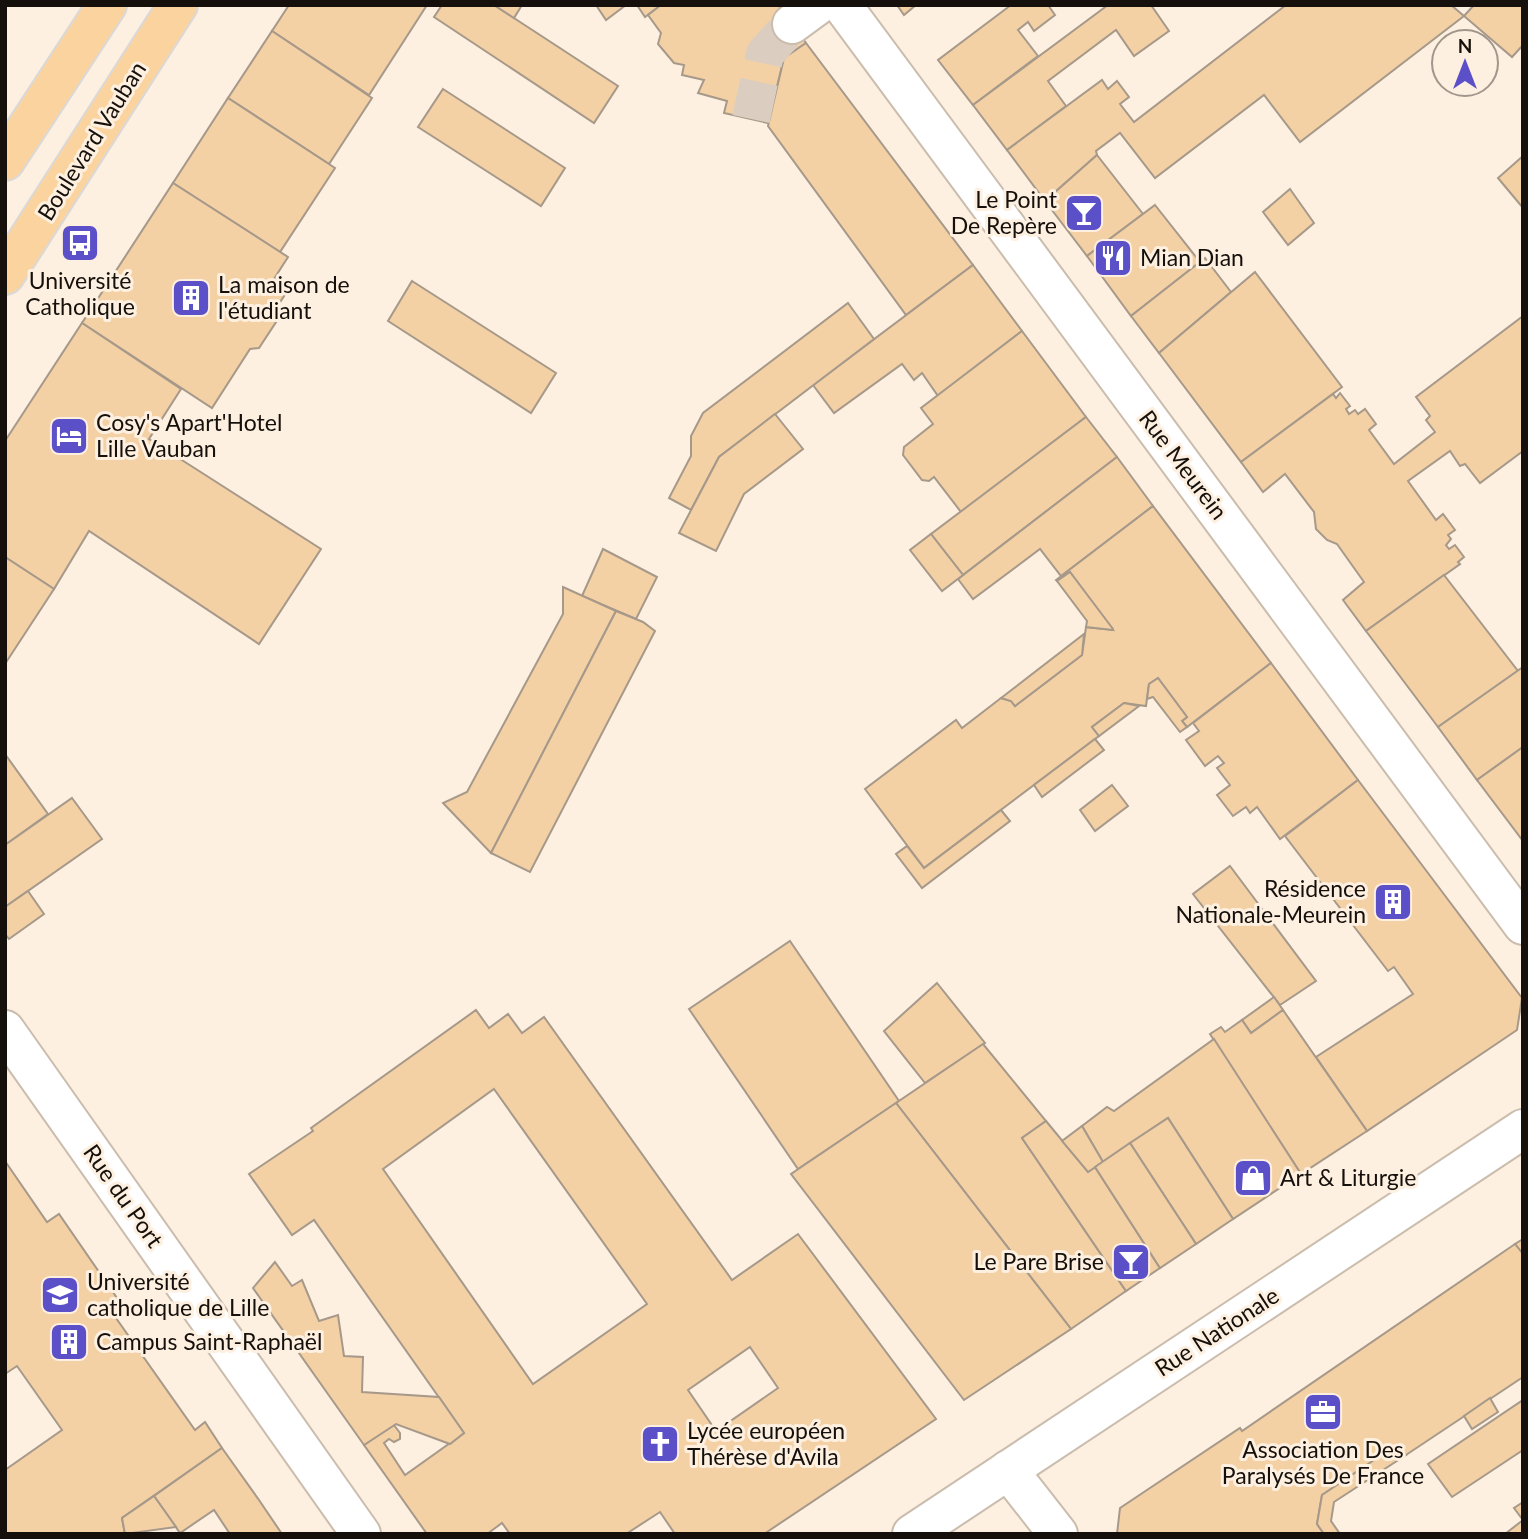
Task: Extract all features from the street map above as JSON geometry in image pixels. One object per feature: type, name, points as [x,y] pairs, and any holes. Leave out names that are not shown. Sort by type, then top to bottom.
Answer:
[{"type":"main road","points":[[5,161],[107,5]]},
{"type":"main road","name":"Boulevard Vauban","points":[[5,275],[178,5]]},
{"type":"street","name":"Rue Meurein","points":[[842,5],[1523,925]]},
{"type":"street","name":"Rue du Port","points":[[5,1030],[361,1534]]},
{"type":"street","name":"Rue Nationale","points":[[912,1534],[1523,1129]]},
{"type":"street","points":[[1008,1470],[1058,1534]]},
{"type":"building","points":[[289,5],[427,5],[369,95],[272,31]]},
{"type":"building","points":[[442,5],[494,5],[618,86],[594,123],[434,17]]},
{"type":"building","points":[[494,5],[522,5],[514,18]]},
{"type":"building","points":[[596,5],[626,5],[606,20]]},
{"type":"building","points":[[637,5],[661,5],[645,17]]},
{"type":"building","points":[[661,5],[778,5],[806,43],[784,58],[768,123],[724,113],[727,101],[698,93],[704,80],[682,75],[684,65],[674,63],[658,44],[661,33],[648,15]]},
{"type":"building","points":[[897,5],[916,5],[904,15]]},
{"type":"building","points":[[1011,5],[1048,5],[1055,15],[1034,31],[1028,22],[1018,30],[1038,56],[973,105],[938,60]]},
{"type":"building","points":[[1108,5],[1151,5],[1169,31],[1134,56],[1116,30],[1048,81],[1066,106],[1007,150],[973,105]]},
{"type":"building","points":[[1286,5],[1451,5],[1464,16],[1448,28],[1430,28],[1430,42],[1300,142],[1264,95],[1155,178],[1120,133],[1096,151],[1097,155],[1045,201],[1007,150],[1102,80],[1108,89],[1117,81],[1129,97],[1120,104],[1134,122]]},
{"type":"building","points":[[1474,5],[1523,5],[1523,45],[1512,57],[1500,47],[1500,28],[1478,28],[1464,16]]},
{"type":"building","points":[[272,31],[372,98],[329,164],[228,98]]},
{"type":"building","points":[[806,43],[973,265],[906,315],[768,126],[784,58]]},
{"type":"building","points":[[443,89],[565,168],[541,206],[418,127]]},
{"type":"building","points":[[228,98],[335,168],[280,252],[173,183]]},
{"type":"building","points":[[1097,155],[1143,214],[1087,256],[1045,201]]},
{"type":"building","points":[[1523,156],[1523,208],[1498,178]]},
{"type":"building","name":"La maison de l'étudiant","points":[[173,183],[288,257],[274,279],[284,285],[286,293],[277,307],[280,316],[259,348],[250,349],[212,408],[82,323]]},
{"type":"building","points":[[1290,189],[1314,223],[1288,245],[1263,212]]},
{"type":"building","points":[[1155,205],[1200,262],[1131,316],[1087,256]]},
{"type":"building","points":[[1205,258],[1231,292],[1159,353],[1131,316]]},
{"type":"building","points":[[973,265],[1022,331],[938,396],[922,373],[914,380],[902,364],[834,413],[813,385]]},
{"type":"building","points":[[1255,272],[1342,387],[1241,462],[1159,353]]},
{"type":"building","points":[[412,281],[556,373],[531,413],[388,321]]},
{"type":"building","points":[[848,303],[874,339],[719,457],[691,510],[669,498],[691,456],[691,436],[703,413]]},
{"type":"building","points":[[1523,316],[1523,451],[1480,483],[1465,464],[1460,466],[1450,451],[1408,481],[1436,520],[1443,514],[1455,530],[1448,535],[1451,539],[1446,545],[1449,549],[1455,545],[1464,557],[1458,562],[1460,564],[1366,631],[1343,600],[1364,582],[1337,544],[1327,540],[1316,529],[1314,512],[1285,474],[1263,492],[1241,462],[1333,394],[1336,398],[1340,393],[1350,406],[1346,409],[1349,414],[1355,410],[1358,414],[1365,409],[1376,424],[1369,430],[1394,464],[1435,432],[1426,420],[1430,416],[1416,397]]},
{"type":"building","points":[[82,323],[181,389],[149,439],[321,549],[259,644],[89,531],[54,589],[5,557],[5,441]]},
{"type":"building","points":[[1022,331],[1086,417],[961,512],[934,477],[929,481],[922,480],[903,455],[904,447],[933,424],[921,408]]},
{"type":"building","points":[[775,414],[803,449],[744,494],[716,551],[679,533],[719,457]]},
{"type":"building","points":[[1086,417],[1117,457],[963,575],[931,534]]},
{"type":"building","points":[[1117,457],[1153,506],[1061,576],[1040,549],[973,599],[958,579]]},
{"type":"building","points":[[1153,506],[1271,663],[1187,727],[1182,721],[1187,717],[1158,678],[1149,684],[1146,706],[1124,703],[1092,727],[1099,736],[924,868],[865,789],[956,720],[962,728],[1001,698],[1011,701],[1015,706],[1082,655],[1086,627],[1113,630],[1070,572],[1056,580]]},
{"type":"building","points":[[931,534],[963,575],[942,591],[910,550]]},
{"type":"building","points":[[603,549],[657,577],[636,619],[582,596]]},
{"type":"building","points":[[5,557],[54,589],[5,664]]},
{"type":"building","points":[[1070,572],[1113,630],[1086,627],[1087,621],[1057,581]]},
{"type":"building","points":[[1444,575],[1518,671],[1438,727],[1366,631]]},
{"type":"building","points":[[563,587],[616,611],[491,853],[443,803],[467,792],[563,614]]},
{"type":"building","points":[[616,611],[643,622],[655,631],[530,872],[491,853]]},
{"type":"building","points":[[1084,634],[1082,655],[1015,706],[1011,701],[1001,698]]},
{"type":"building","points":[[1271,663],[1358,780],[1280,839],[1257,807],[1250,813],[1246,807],[1233,816],[1217,795],[1230,785],[1217,768],[1224,763],[1218,756],[1205,766],[1186,740],[1199,731],[1193,723]]},
{"type":"building","points":[[1523,667],[1523,747],[1477,780],[1438,727]]},
{"type":"building","points":[[1158,678],[1187,717],[1182,721],[1187,727],[1180,732],[1153,697],[1147,699],[1149,684]]},
{"type":"building","points":[[1124,703],[1139,706],[1099,736],[1092,727]]},
{"type":"building","points":[[1095,739],[1104,750],[1042,797],[1034,785]]},
{"type":"building","points":[[1523,747],[1523,841],[1477,780]]},
{"type":"building","points":[[5,754],[48,814],[5,845]]},
{"type":"building","name":"Résidence Nationale-Meurein","points":[[1358,780],[1522,998],[1517,1030],[1367,1131],[1316,1057],[1413,994],[1394,967],[1388,971],[1285,836]]},
{"type":"building","points":[[1112,785],[1128,806],[1095,831],[1080,810]]},
{"type":"building","points":[[72,798],[102,839],[5,907],[5,845]]},
{"type":"building","points":[[1001,810],[1010,821],[922,888],[896,854],[907,846],[924,868]]},
{"type":"building","points":[[1230,866],[1316,981],[1280,1005],[1193,894]]},
{"type":"building","points":[[28,891],[44,914],[9,939],[5,934],[5,907]]},
{"type":"building","points":[[790,941],[899,1101],[798,1169],[689,1009]]},
{"type":"building","points":[[937,983],[985,1043],[925,1083],[884,1031]]},
{"type":"building","points":[[1274,997],[1283,1010],[1251,1033],[1242,1020]]},
{"type":"building","points":[[476,1010],[489,1028],[508,1014],[522,1033],[544,1017],[732,1280],[798,1234],[936,1419],[764,1534],[675,1534],[660,1512],[626,1534],[510,1534],[502,1523],[487,1534],[427,1534],[364,1445],[394,1425],[400,1433],[400,1439],[394,1442],[389,1439],[384,1443],[405,1475],[464,1433],[314,1220],[292,1235],[249,1174],[313,1131],[311,1128]],"holes":[[[494,1089],[647,1304],[533,1384],[383,1169]],[[750,1347],[778,1388],[716,1431],[688,1390]]]},
{"type":"building","points":[[1283,1010],[1367,1131],[1301,1174],[1210,1034],[1221,1027],[1225,1032],[1242,1020],[1251,1033]]},
{"type":"building","points":[[1214,1039],[1301,1174],[1233,1219],[1168,1118],[1103,1162],[1082,1126],[1107,1107],[1114,1111]]},
{"type":"building","points":[[983,1044],[1046,1121],[1022,1138],[1126,1291],[1071,1329],[896,1103]]},
{"type":"building","points":[[896,1103],[1071,1329],[964,1400],[791,1174]]},
{"type":"building","points":[[1168,1118],[1233,1219],[1196,1244],[1130,1143]]},
{"type":"building","points":[[1046,1121],[1088,1172],[1095,1167],[1160,1268],[1126,1291],[1022,1138]]},
{"type":"building","points":[[1082,1126],[1103,1162],[1088,1172],[1062,1141]]},
{"type":"building","points":[[1130,1143],[1196,1244],[1160,1268],[1095,1167]]},
{"type":"building","name":"Université catholique de Lille","points":[[5,1161],[47,1222],[59,1214],[126,1311],[116,1318],[195,1430],[205,1422],[222,1448],[122,1518],[125,1534],[5,1534],[5,1470],[62,1430],[17,1366],[5,1374]]},
{"type":"building","points":[[1523,1239],[1523,1254],[1515,1244]]},
{"type":"building","points":[[1515,1244],[1523,1254],[1523,1377],[1406,1455],[1398,1444],[1322,1495],[1317,1524],[1324,1534],[1117,1534],[1120,1508],[1240,1428],[1242,1431]]},
{"type":"building","points":[[275,1262],[292,1286],[302,1280],[319,1321],[338,1315],[344,1356],[363,1357],[362,1392],[439,1397],[464,1433],[450,1444],[396,1424],[364,1445],[253,1288]]},
{"type":"building","points":[[1490,1398],[1498,1412],[1472,1429],[1464,1416]]},
{"type":"building","points":[[1523,1400],[1523,1450],[1452,1497],[1428,1464]]},
{"type":"building","points":[[1398,1444],[1406,1455],[1334,1502],[1331,1521],[1340,1534],[1324,1534],[1317,1524],[1322,1495]]},
{"type":"building","points":[[222,1448],[282,1534],[230,1534],[214,1510],[180,1533],[154,1496]]},
{"type":"building","points":[[154,1496],[176,1527],[125,1534],[122,1518]]},
{"type":"building","points":[[1523,1502],[1523,1520],[1514,1508]]},
{"type":"building","points":[[1523,1520],[1523,1534],[1505,1534]]},
{"type":"tunnel","points":[[751,119],[765,54],[792,24]]},
{"type":"place","name":"Le Point De Repère","points":[[1084,213]]},
{"type":"place","name":"Université Catholique","points":[[80,243]]},
{"type":"place","name":"Mian Dian","points":[[1113,258]]},
{"type":"place","name":"La maison de l'étudiant","points":[[191,298]]},
{"type":"place","name":"Cosy's Apart'Hotel Lille Vauban","points":[[69,436]]},
{"type":"place","name":"Résidence Nationale-Meurein","points":[[1393,902]]},
{"type":"place","name":"Art & Liturgie","points":[[1253,1178]]},
{"type":"place","name":"Le Pare Brise","points":[[1131,1262]]},
{"type":"place","name":"Université catholique de Lille","points":[[60,1295]]},
{"type":"place","name":"Campus Saint-Raphaël","points":[[69,1342]]},
{"type":"place","name":"Association Des Paralysés De France","points":[[1323,1412]]},
{"type":"place","name":"Lycée européen Thérèse d'Avila","points":[[660,1444]]}]
